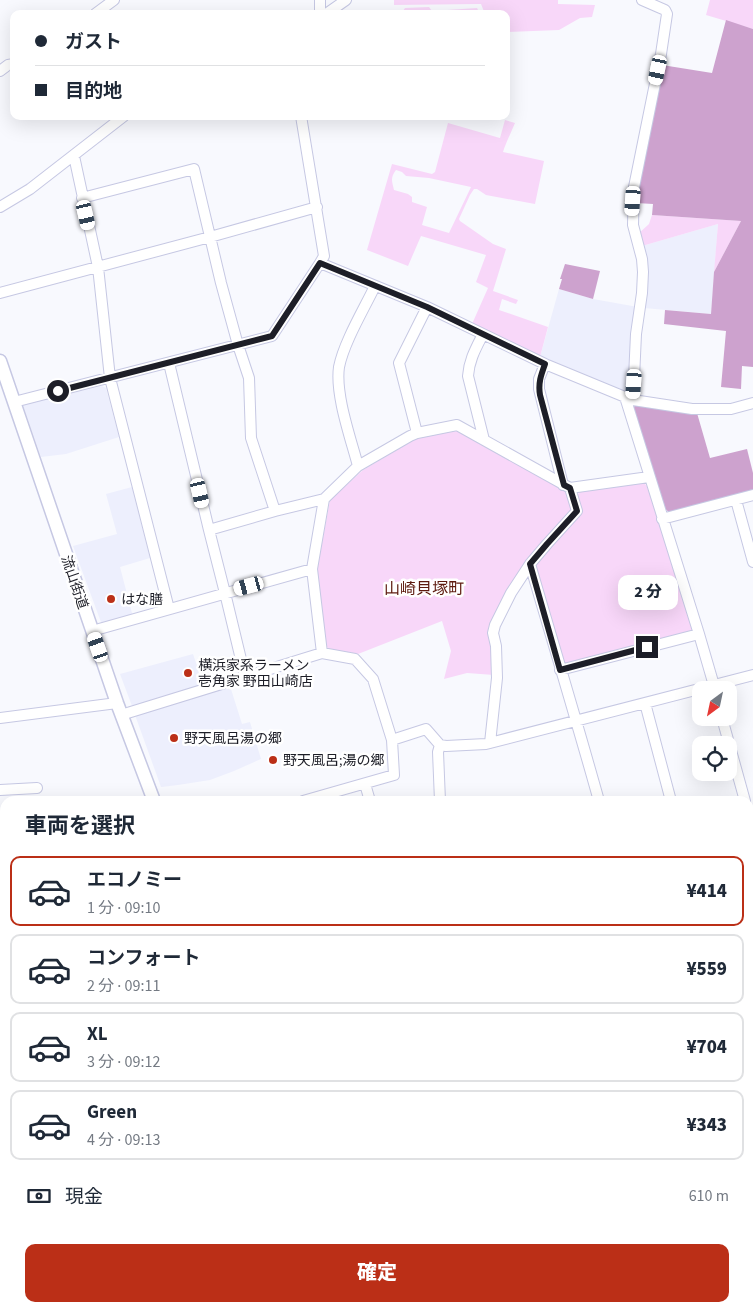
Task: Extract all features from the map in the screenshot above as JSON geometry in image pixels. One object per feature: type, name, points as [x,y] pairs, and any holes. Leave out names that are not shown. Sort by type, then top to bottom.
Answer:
[{"type":"street","points":[[100,10],[114,0]]},
{"type":"street","points":[[332,10],[346,0]]},
{"type":"street","points":[[642,0],[665,10],[667,14],[662,54],[634,187],[632,225],[642,259],[643,272],[629,398],[649,477],[712,681]]},
{"type":"street","points":[[0,207],[30,189],[119,120]]},
{"type":"street","points":[[14,402],[272,336],[324,256],[302,120]]},
{"type":"street","points":[[74,156],[98,268],[110,378],[169,609]]},
{"type":"street","points":[[82,198],[194,169],[221,283],[249,378],[251,438],[275,511]]},
{"type":"street","points":[[0,293],[98,268],[317,207]]},
{"type":"street","points":[[320,263],[427,307],[545,364],[629,398],[692,409],[731,409],[753,403]]},
{"type":"street","points":[[358,466],[339,389],[339,369],[345,347],[376,286]]},
{"type":"street","points":[[417,433],[399,363],[427,307]]},
{"type":"street","points":[[483,334],[472,356],[468,368],[468,376],[484,440]]},
{"type":"street","points":[[169,363],[208,530],[245,676]]},
{"type":"street","points":[[490,743],[497,678],[496,646],[493,633],[495,625],[511,593],[530,564],[577,511],[567,486],[539,389],[539,379],[545,364]]},
{"type":"street","name":"流山街道","points":[[1,367],[119,709],[152,796]]},
{"type":"street","points":[[208,530],[324,499],[358,466],[417,433],[457,425],[567,486],[649,477]]},
{"type":"street","points":[[662,519],[753,495]]},
{"type":"street","points":[[322,653],[312,569],[324,499]]},
{"type":"street","points":[[736,500],[753,562]]},
{"type":"street","points":[[530,564],[598,796]]},
{"type":"street","points":[[92,631],[312,569]]},
{"type":"street","points":[[560,670],[699,634]]},
{"type":"street","points":[[0,718],[119,709],[245,676],[322,653],[354,658],[373,679],[392,740],[394,775],[321,796]]},
{"type":"street","points":[[734,681],[753,675]]},
{"type":"street","points":[[392,740],[426,729],[440,745],[486,744],[692,692]]},
{"type":"street","points":[[645,703],[670,796]]},
{"type":"street","points":[[724,726],[744,796]]},
{"type":"street","points":[[440,745],[438,752],[440,796]]},
{"type":"street","points":[[365,784],[369,796]]},
{"type":"street","points":[[0,790],[37,788]]},
{"type":"street","points":[[0,1261],[0,1279]]},
{"type":"shaded area","points":[[394,0],[558,0],[558,4],[595,5],[592,17],[580,18],[559,30],[510,32],[510,10],[483,10],[481,4],[394,5]]},
{"type":"shaded area","points":[[710,0],[753,0],[753,29],[706,15]]},
{"type":"shaded area","points":[[429,7],[431,10],[404,10],[405,8]]},
{"type":"shaded area","points":[[477,8],[478,10],[447,10]]},
{"type":"shaded area","points":[[726,20],[753,29],[753,367],[742,366],[741,389],[721,387],[726,331],[664,324],[665,310],[711,314],[714,272],[741,221],[652,215],[653,204],[636,203],[662,65],[712,73]]},
{"type":"shaded area","points":[[505,120],[515,123],[503,152],[544,161],[535,204],[486,195],[474,189],[459,219],[493,244],[506,249],[493,291],[518,300],[516,304],[502,299],[499,310],[548,327],[540,357],[472,324],[488,288],[476,282],[486,255],[421,236],[408,266],[367,250],[392,164],[432,174],[435,172],[448,123],[500,138]],"holes":[[[396,170],[406,176],[429,178],[471,187],[449,233],[422,225],[427,207],[412,202],[412,197],[408,194],[394,190],[393,175]]]},
{"type":"shaded area","points":[[652,215],[741,221],[714,272],[718,224],[642,246],[638,234],[649,224]]},
{"type":"shaded area","points":[[718,224],[711,314],[644,308],[642,246]]},
{"type":"shaded area","points":[[565,264],[600,271],[593,299],[559,289]]},
{"type":"shaded area","points":[[559,289],[593,299],[638,307],[630,395],[540,357]]},
{"type":"shaded area","points":[[102,386],[106,388],[119,437],[66,454],[41,457],[23,405]]},
{"type":"shaded area","points":[[636,404],[697,413],[710,458],[747,449],[753,473],[753,490],[669,512],[665,509],[633,408]]},
{"type":"shaded area","points":[[457,431],[566,492],[573,508],[492,622],[494,675],[467,673],[444,679],[451,651],[442,621],[358,654],[329,649],[326,646],[318,565],[330,500],[363,470],[419,437]]},
{"type":"shaded area","points":[[644,483],[647,486],[693,629],[691,633],[566,665],[562,662],[535,566],[536,563],[580,513],[577,497],[579,492]]},
{"type":"shaded area","points":[[132,487],[150,558],[120,567],[133,617],[102,625],[73,546],[117,534],[106,494]]},
{"type":"shaded area","points":[[193,654],[203,684],[132,706],[120,674]]},
{"type":"shaded area","points":[[230,686],[242,724],[250,722],[261,759],[210,780],[161,787],[135,715]]},
{"type":"place","name":"はな膳","points":[[111,599]]},
{"type":"place","name":"横浜家系ラーメン 壱角家 野田山崎店","points":[[188,673]]},
{"type":"place","name":"野天風呂湯の郷","points":[[174,738]]},
{"type":"place","name":"野天風呂;湯の郷","points":[[273,760]]},
{"type":"district","name":"山崎貝塚町","points":[[424,588]]},
{"type":"route","points":[[58,391],[272,336],[320,263],[427,307],[545,364],[539,379],[540,395],[564,485],[570,488],[577,511],[530,564],[560,670],[647,647]]}]
